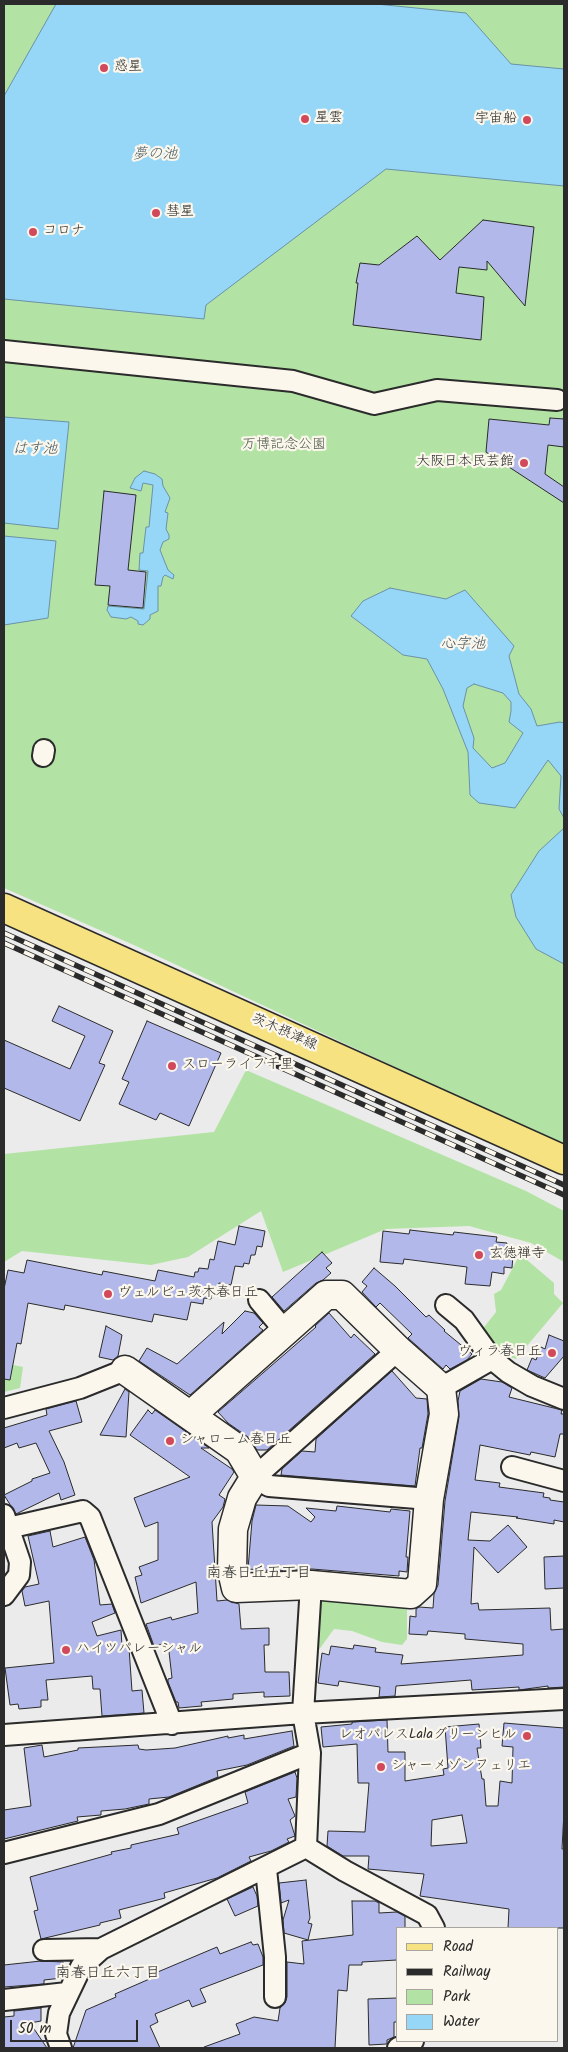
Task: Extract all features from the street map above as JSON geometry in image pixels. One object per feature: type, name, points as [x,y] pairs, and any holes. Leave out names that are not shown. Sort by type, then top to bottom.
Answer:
[{"type":"main road","name":"茨木摂津線","points":[[4,908],[564,1160]]},
{"type":"street","points":[[4,351],[293,381],[374,404],[437,390],[557,400]]},
{"type":"street","points":[[190,1415],[326,1295],[342,1295],[440,1388],[444,1414],[429,1499],[422,1584],[411,1594],[311,1585],[236,1588],[232,1571],[233,1529],[242,1498],[255,1477],[398,1350]]},
{"type":"street","points":[[259,1300],[285,1331]]},
{"type":"street","points":[[446,1305],[464,1320],[492,1358],[508,1372],[532,1386],[564,1399]]},
{"type":"street","points":[[440,1388],[492,1358]]},
{"type":"street","points":[[4,1408],[80,1388],[125,1370],[239,1450],[255,1477],[269,1486],[429,1499]]},
{"type":"street","points":[[512,1467],[564,1481]]},
{"type":"street","points":[[4,1595],[19,1576],[20,1562],[6,1521],[83,1511],[90,1517],[172,1724]]},
{"type":"street","points":[[306,1847],[310,1753],[303,1712],[311,1585]]},
{"type":"street","points":[[4,1735],[172,1724],[303,1712],[564,1699]]},
{"type":"street","points":[[4,1853],[159,1814],[310,1753]]},
{"type":"street","points":[[61,2048],[56,2034],[59,2013],[81,1967],[101,1949],[266,1869],[306,1847]]},
{"type":"street","points":[[306,1847],[345,1871],[427,1915],[433,1927]]},
{"type":"street","points":[[266,1869],[275,1957],[275,1997]]},
{"type":"street","points":[[44,1950],[101,1949]]},
{"type":"street","points":[[4,2000],[68,1993]]},
{"type":"street","points":[[398,2048],[411,2042]]},
{"type":"green space","name":"万博記念公園","points":[[4,4],[564,4],[564,1146],[136,946],[4,888]]},
{"type":"green space","points":[[246,1070],[526,1191],[564,1211],[564,1262],[531,1243],[469,1226],[386,1229],[283,1272],[261,1211],[188,1257],[151,1265],[22,1251],[4,1262],[4,1154],[214,1132]]},
{"type":"green space","points":[[520,1254],[554,1283],[554,1294],[563,1303],[516,1359],[500,1354],[481,1331],[496,1312],[494,1294],[501,1290]]},
{"type":"green space","points":[[4,1363],[23,1367],[20,1388],[4,1392]]},
{"type":"green space","points":[[319,1599],[407,1601],[407,1639],[402,1645],[382,1642],[352,1631],[334,1629],[313,1658]]},
{"type":"water","name":"夢の池","points":[[56,4],[376,4],[466,13],[511,64],[564,69],[564,186],[386,169],[206,305],[204,319],[4,299],[4,96]]},
{"type":"water","name":"はす池","points":[[4,417],[69,422],[58,529],[4,523]]},
{"type":"water","points":[[144,471],[155,474],[162,479],[163,486],[170,498],[165,512],[168,513],[166,529],[169,539],[163,542],[160,550],[168,570],[174,575],[173,579],[165,575],[163,577],[161,586],[158,586],[158,611],[150,615],[150,619],[143,625],[138,624],[138,621],[131,617],[126,619],[111,617],[107,610],[108,606],[144,609],[148,571],[139,570],[140,553],[143,553],[146,527],[149,527],[153,485],[143,483],[141,491],[130,488],[135,478]]},
{"type":"water","points":[[4,536],[56,541],[48,618],[4,625]]},
{"type":"water","name":"心字池","points":[[390,588],[446,599],[465,590],[514,646],[509,656],[519,694],[531,709],[537,726],[564,723],[564,818],[559,809],[561,776],[548,760],[515,808],[479,803],[470,795],[468,752],[443,689],[427,659],[403,655],[351,616],[363,601]],"holes":[[[474,684],[503,693],[511,702],[509,722],[523,733],[505,763],[492,768],[473,748],[474,738],[463,706],[467,688]]]},
{"type":"water","points":[[564,828],[564,964],[536,949],[516,917],[511,895],[539,851]]},
{"type":"building","points":[[483,220],[534,227],[525,306],[487,261],[487,270],[459,267],[456,293],[484,297],[481,340],[353,325],[358,283],[356,283],[360,263],[379,265],[417,236],[440,260]]},
{"type":"building","name":"大阪日本民芸館","points":[[550,418],[564,419],[564,447],[548,445],[545,474],[564,487],[564,503],[486,452],[489,419],[549,425]]},
{"type":"building","points":[[104,491],[136,495],[128,570],[146,572],[143,608],[108,605],[110,586],[95,585]]},
{"type":"building","points":[[59,1006],[113,1031],[99,1063],[105,1065],[80,1121],[4,1088],[4,1040],[70,1069],[85,1036],[52,1021]]},
{"type":"building","name":"スローライフ千里","points":[[147,1021],[221,1053],[189,1126],[160,1113],[156,1120],[119,1104],[129,1082],[122,1079]]},
{"type":"building","name":"ヴェルビュ茨木春日丘","points":[[239,1226],[265,1231],[262,1247],[257,1246],[255,1255],[251,1255],[249,1264],[244,1263],[243,1267],[235,1266],[231,1285],[219,1283],[218,1290],[213,1288],[211,1299],[204,1298],[203,1304],[191,1302],[187,1320],[154,1314],[152,1322],[65,1305],[64,1310],[28,1303],[21,1344],[17,1343],[10,1380],[4,1379],[4,1289],[8,1270],[24,1273],[27,1260],[102,1275],[103,1271],[155,1281],[158,1270],[194,1277],[195,1272],[198,1272],[199,1268],[208,1269],[210,1259],[214,1260],[218,1241],[235,1245]]},
{"type":"building","points":[[410,1230],[453,1235],[454,1232],[497,1237],[496,1242],[507,1243],[506,1248],[513,1255],[512,1268],[504,1267],[504,1274],[492,1272],[490,1286],[465,1284],[467,1267],[404,1259],[403,1264],[380,1262],[383,1231],[409,1234]]},
{"type":"building","points":[[322,1252],[332,1263],[326,1268],[331,1273],[316,1283],[284,1311],[272,1297]]},
{"type":"building","points":[[374,1268],[426,1317],[429,1315],[444,1331],[472,1354],[467,1360],[450,1369],[446,1365],[443,1369],[408,1338],[412,1334],[380,1303],[376,1307],[362,1292],[367,1286],[362,1282]]},
{"type":"building","points":[[245,1311],[254,1313],[263,1323],[259,1327],[263,1330],[190,1395],[139,1361],[147,1348],[177,1364],[224,1322],[222,1334]]},
{"type":"building","points":[[329,1313],[351,1338],[354,1334],[375,1354],[267,1450],[257,1450],[248,1437],[228,1423],[218,1412],[316,1327]]},
{"type":"building","points":[[106,1326],[122,1335],[118,1356],[113,1360],[99,1357]]},
{"type":"building","name":"ヴィラ春日丘","points":[[549,1335],[564,1341],[564,1356],[545,1378],[527,1370],[532,1358],[536,1360],[541,1347],[545,1349]]},
{"type":"building","points":[[392,1371],[416,1398],[427,1399],[428,1414],[422,1448],[420,1448],[415,1486],[281,1475],[282,1469],[302,1451],[315,1452],[316,1439]]},
{"type":"building","points":[[481,1379],[502,1382],[512,1388],[509,1397],[562,1410],[561,1414],[564,1414],[564,1434],[560,1434],[555,1457],[531,1452],[530,1455],[480,1445],[475,1480],[500,1483],[499,1487],[544,1493],[543,1497],[564,1502],[564,1522],[554,1520],[554,1524],[516,1518],[518,1517],[471,1512],[468,1540],[490,1541],[508,1525],[527,1547],[498,1573],[474,1547],[471,1604],[478,1603],[479,1610],[550,1608],[551,1630],[564,1629],[564,1687],[548,1688],[548,1686],[519,1690],[519,1687],[472,1690],[471,1680],[396,1686],[395,1696],[379,1697],[380,1687],[339,1681],[338,1686],[318,1683],[322,1653],[329,1655],[331,1646],[353,1649],[354,1645],[376,1648],[375,1652],[403,1655],[401,1664],[523,1655],[523,1644],[465,1639],[465,1634],[428,1631],[427,1635],[409,1634],[410,1616],[416,1617],[416,1609],[419,1607],[433,1608],[434,1594],[438,1585],[445,1501],[459,1417],[458,1401],[460,1391]]},
{"type":"building","points":[[125,1389],[129,1392],[126,1437],[100,1435]]},
{"type":"building","points":[[76,1401],[82,1422],[49,1431],[64,1462],[75,1495],[61,1500],[59,1493],[16,1514],[4,1495],[32,1481],[32,1479],[50,1473],[36,1443],[19,1448],[17,1443],[4,1448],[4,1428],[47,1415],[46,1409]]},
{"type":"building","points":[[148,1410],[152,1414],[155,1410],[209,1448],[201,1448],[234,1472],[219,1495],[225,1499],[223,1507],[212,1522],[217,1601],[227,1600],[239,1604],[241,1629],[269,1628],[269,1645],[264,1645],[265,1672],[289,1672],[290,1696],[264,1697],[264,1692],[233,1694],[233,1699],[201,1702],[202,1706],[179,1708],[178,1702],[176,1702],[168,1682],[168,1679],[172,1678],[168,1643],[154,1646],[146,1624],[171,1617],[172,1620],[198,1613],[196,1582],[141,1603],[135,1577],[142,1575],[139,1567],[158,1560],[158,1522],[145,1527],[134,1498],[190,1477],[130,1435]]},
{"type":"building","points":[[256,1505],[288,1506],[311,1522],[315,1517],[306,1508],[336,1511],[337,1506],[390,1512],[391,1509],[410,1511],[406,1557],[408,1557],[407,1572],[399,1571],[399,1576],[312,1569],[277,1571],[248,1569],[252,1521]]},
{"type":"building","points":[[50,1531],[53,1547],[85,1537],[94,1560],[100,1605],[112,1604],[115,1613],[92,1622],[97,1636],[121,1630],[122,1646],[128,1645],[129,1648],[132,1691],[142,1690],[144,1713],[102,1716],[100,1689],[93,1689],[92,1676],[46,1680],[48,1700],[41,1700],[41,1707],[19,1709],[18,1704],[10,1705],[5,1668],[54,1663],[49,1601],[25,1606],[22,1591],[25,1587],[39,1584],[28,1536]]},
{"type":"building","points":[[564,1556],[564,1588],[545,1589],[544,1557]]},
{"type":"building","points":[[387,1720],[388,1752],[405,1752],[405,1781],[444,1775],[443,1769],[448,1768],[445,1727],[479,1724],[481,1748],[477,1748],[482,1779],[484,1779],[486,1806],[498,1806],[500,1781],[512,1783],[513,1747],[502,1746],[504,1723],[564,1728],[562,1849],[564,1849],[564,1928],[508,1927],[509,1909],[420,1896],[424,1874],[368,1869],[369,1856],[343,1856],[327,1846],[328,1831],[365,1832],[369,1783],[358,1783],[357,1744],[323,1747],[321,1727],[352,1724],[352,1722]],"holes":[[[462,1815],[467,1843],[431,1846],[432,1820]]]},
{"type":"building","points":[[292,1731],[294,1746],[247,1765],[217,1771],[218,1777],[169,1797],[149,1799],[149,1804],[125,1809],[101,1811],[101,1815],[77,1817],[78,1821],[4,1839],[4,1810],[31,1806],[24,1748],[42,1745],[44,1757],[78,1750],[78,1748],[138,1745],[139,1749],[146,1750],[175,1748],[228,1736],[228,1738],[244,1735],[244,1739]]},
{"type":"building","points":[[295,1772],[297,1778],[296,1797],[288,1799],[295,1816],[290,1820],[295,1836],[287,1839],[289,1842],[271,1851],[249,1857],[251,1861],[217,1878],[164,1893],[165,1898],[119,1910],[121,1918],[41,1939],[34,1911],[38,1910],[30,1877],[112,1854],[111,1852],[131,1848],[131,1845],[179,1834],[177,1828],[248,1803],[245,1792]]},
{"type":"building","points":[[306,1880],[310,1918],[308,1923],[312,1924],[308,1940],[284,1933],[283,1920],[289,1900],[281,1903],[279,1883]]},
{"type":"building","points":[[253,1887],[257,1896],[258,1906],[235,1916],[227,1899]]},
{"type":"building","points":[[352,1901],[375,1901],[379,1903],[379,1913],[397,1912],[405,1916],[405,1927],[396,1927],[396,1960],[362,1962],[362,1965],[349,1965],[347,1991],[338,1990],[335,2048],[204,2047],[240,2034],[236,2024],[254,2017],[278,2021],[280,2008],[285,2003],[287,1997],[287,1962],[304,1964],[302,1941],[353,1935]]},
{"type":"building","points":[[251,1942],[253,1945],[258,1944],[263,1957],[263,1965],[200,1989],[206,2002],[192,2007],[189,2000],[155,2014],[158,2022],[150,2026],[160,2048],[73,2048],[86,2010],[116,1997],[115,1994],[154,1977],[153,1974],[217,1947],[220,1954]]},
{"type":"building","points":[[41,1961],[63,1962],[62,1978],[44,1980],[44,1984],[4,1987],[4,1965]]},
{"type":"building","points":[[396,1998],[394,2037],[387,2040],[387,2044],[369,2045],[368,1999]]},
{"type":"building","points":[[41,2008],[41,2021],[30,2023],[47,2048],[4,2048],[4,2017],[14,2016],[14,2011]]},
{"type":"railway","points":[[4,933],[564,1185]]},
{"type":"railway","points":[[4,943],[564,1195]]},
{"type":"place","name":"惑星","points":[[104,68]]},
{"type":"place","name":"星雲","points":[[305,119]]},
{"type":"place","name":"宇宙船","points":[[527,120]]},
{"type":"place","name":"彗星","points":[[156,213]]},
{"type":"place","name":"コロナ","points":[[33,232]]},
{"type":"place","name":"大阪日本民芸館","points":[[524,463]]},
{"type":"place","name":"スローライフ千里","points":[[172,1066]]},
{"type":"place","name":"玄徳禅寺","points":[[479,1255]]},
{"type":"place","name":"ヴェルビュ茨木春日丘","points":[[108,1294]]},
{"type":"place","name":"ヴィラ春日丘","points":[[552,1353]]},
{"type":"place","name":"シャローム春日丘","points":[[170,1441]]},
{"type":"place","name":"ハイツパレーシャル","points":[[66,1650]]},
{"type":"place","name":"レオパレスLalaグリーンヒル","points":[[527,1736]]},
{"type":"place","name":"シャーメゾンフェリエ","points":[[381,1767]]},
{"type":"district","name":"南春日丘五丁目","points":[[259,1574]]},
{"type":"district","name":"南春日丘六丁目","points":[[108,1974]]}]
